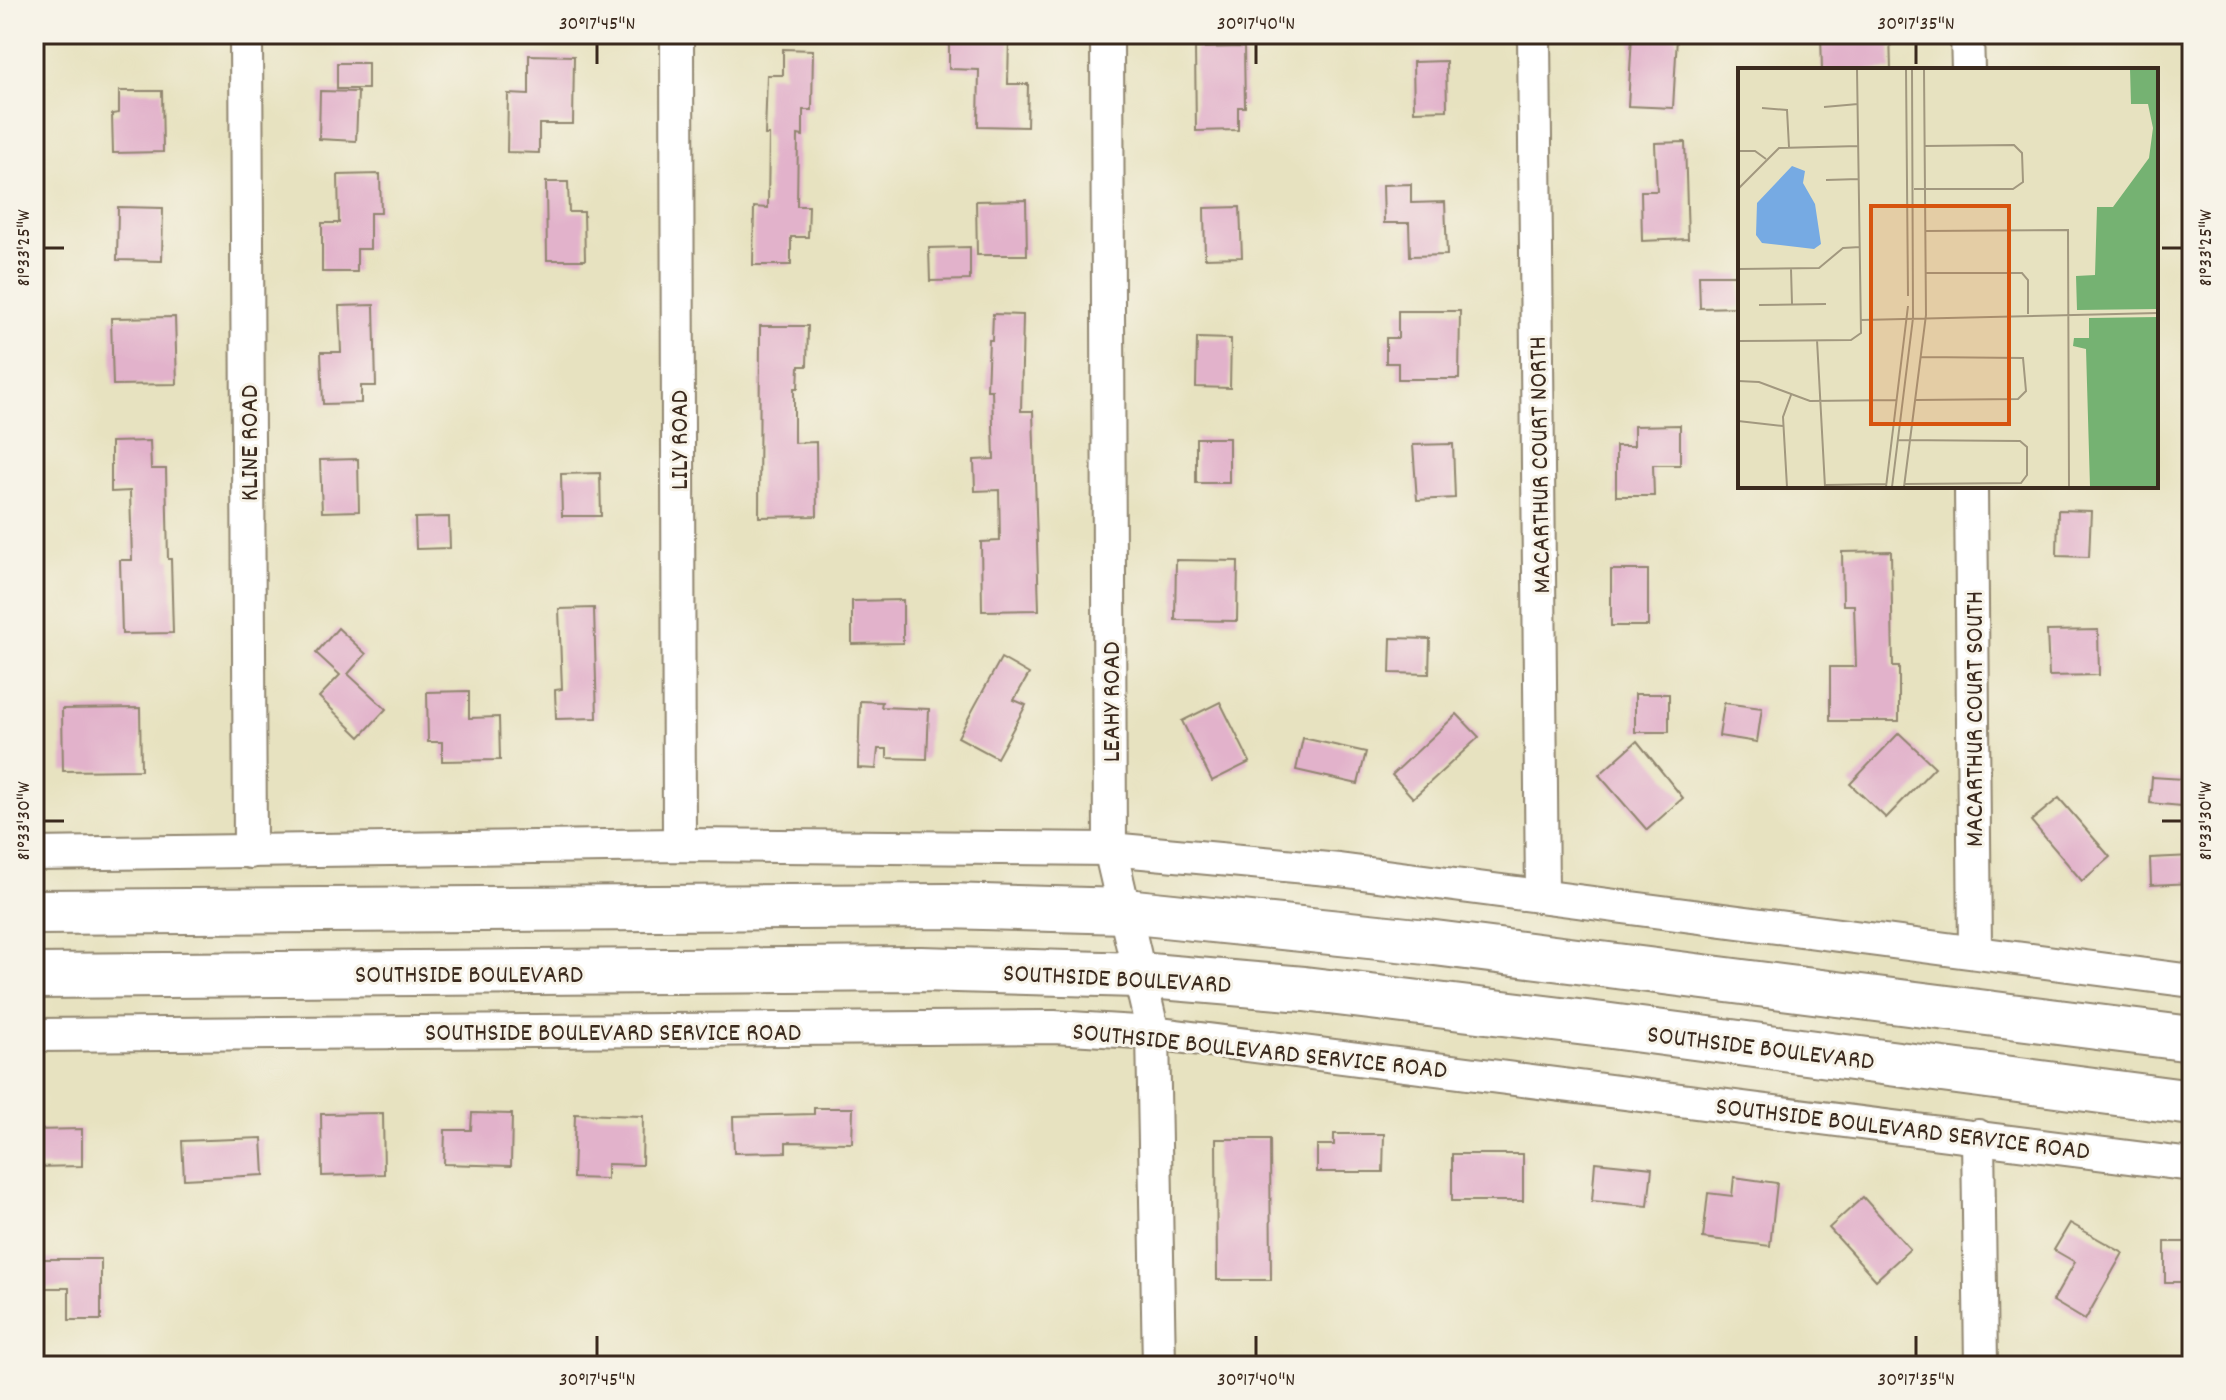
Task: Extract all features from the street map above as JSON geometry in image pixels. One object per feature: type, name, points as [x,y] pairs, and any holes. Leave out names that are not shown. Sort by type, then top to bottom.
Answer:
[{"type":"highway","points":[[34,912],[947,906],[1125,911],[1427,942],[2192,1039]]},
{"type":"highway","name":"SOUTHSIDE BOULEVARD","points":[[34,976],[905,969],[1138,975],[1304,989],[1556,1019],[2192,1103]]},
{"type":"street","name":"KLINE ROAD","points":[[246,34],[250,852]]},
{"type":"street","name":"LILY ROAD","points":[[677,34],[679,845]]},
{"type":"street","name":"LEAHY ROAD","points":[[1107,34],[1110,849],[1153,1033],[1159,1366]]},
{"type":"street","name":"MACARTHUR COURT NORTH","points":[[1534,34],[1542,896]]},
{"type":"street","points":[[1967,34],[1968,68]]},
{"type":"street","name":"MACARTHUR COURT SOUTH","points":[[1971,488],[1975,952]]},
{"type":"street","points":[[34,854],[679,845],[1110,849],[1339,870],[2192,981]]},
{"type":"street","name":"SOUTHSIDE BOULEVARD SERVICE ROAD","points":[[34,1035],[1054,1027],[1153,1033],[2192,1165]]},
{"type":"street","points":[[1978,1136],[1981,1366]]},
{"type":"building","points":[[1821,34],[1890,34],[1891,68],[1822,68]]},
{"type":"building","points":[[1632,35],[1677,37],[1673,108],[1628,106]]},
{"type":"building","points":[[949,37],[1009,37],[1008,84],[1028,84],[1027,127],[978,126],[979,70],[949,69]]},
{"type":"building","points":[[1244,47],[1245,107],[1238,107],[1238,130],[1196,131],[1195,48]]},
{"type":"building","points":[[783,49],[813,50],[812,110],[803,110],[803,136],[798,135],[797,206],[809,206],[808,237],[791,237],[791,265],[753,265],[754,207],[768,208],[769,135],[765,135],[767,75],[783,75]]},
{"type":"building","points":[[529,55],[574,56],[573,124],[539,124],[539,153],[507,152],[508,94],[529,95]]},
{"type":"building","points":[[1446,61],[1447,110],[1414,111],[1413,62]]},
{"type":"building","points":[[337,63],[368,63],[368,89],[337,89]]},
{"type":"building","points":[[119,91],[162,91],[163,152],[113,153],[112,114],[119,113]]},
{"type":"building","points":[[320,91],[358,92],[356,141],[319,139]]},
{"type":"building","points":[[1685,142],[1688,239],[1642,241],[1641,191],[1657,191],[1655,143]]},
{"type":"building","points":[[380,174],[381,213],[370,213],[370,249],[357,249],[357,272],[322,272],[322,223],[339,223],[338,175]]},
{"type":"building","points":[[546,182],[568,182],[569,212],[584,212],[585,260],[547,260]]},
{"type":"building","points":[[1411,184],[1411,203],[1445,202],[1447,255],[1410,256],[1409,223],[1384,223],[1383,185]]},
{"type":"building","points":[[1026,200],[1027,255],[977,255],[976,201]]},
{"type":"building","points":[[118,207],[163,208],[162,261],[117,260]]},
{"type":"building","points":[[1240,207],[1242,257],[1205,258],[1204,208]]},
{"type":"building","points":[[970,247],[970,280],[930,281],[929,248]]},
{"type":"building","points":[[1699,275],[1738,275],[1738,307],[1700,308]]},
{"type":"building","points":[[374,305],[376,386],[361,386],[361,403],[323,404],[321,352],[341,352],[339,306]]},
{"type":"building","points":[[1398,311],[1460,311],[1459,379],[1398,379],[1398,363],[1386,363],[1386,338],[1398,338]]},
{"type":"building","points":[[993,314],[1023,315],[1021,411],[1033,411],[1039,610],[982,611],[981,542],[1000,541],[999,490],[975,491],[974,460],[994,459],[992,390],[987,390]]},
{"type":"building","points":[[175,317],[177,384],[113,385],[111,318]]},
{"type":"building","points":[[760,326],[808,326],[807,366],[799,366],[798,388],[794,388],[794,443],[816,442],[817,516],[759,517]]},
{"type":"building","points":[[1197,338],[1231,339],[1230,388],[1196,387]]},
{"type":"building","points":[[1680,425],[1680,465],[1653,465],[1654,496],[1616,496],[1616,446],[1634,446],[1634,426]]},
{"type":"building","points":[[1196,438],[1229,438],[1229,483],[1196,483]]},
{"type":"building","points":[[150,441],[151,469],[166,469],[173,633],[122,634],[120,560],[132,560],[130,491],[111,492],[111,442]]},
{"type":"building","points":[[1453,444],[1455,498],[1417,500],[1413,445]]},
{"type":"building","points":[[358,459],[359,511],[322,512],[320,460]]},
{"type":"building","points":[[600,473],[601,516],[562,516],[561,474]]},
{"type":"building","points":[[2058,510],[2091,511],[2089,557],[2057,556]]},
{"type":"building","points":[[449,517],[450,548],[416,549],[415,518]]},
{"type":"building","points":[[1891,551],[1893,667],[1899,667],[1899,721],[1830,721],[1830,667],[1856,667],[1854,605],[1843,605],[1842,552]]},
{"type":"building","points":[[1176,560],[1238,561],[1237,621],[1175,620]]},
{"type":"building","points":[[1611,570],[1648,570],[1648,626],[1611,626]]},
{"type":"building","points":[[903,600],[903,643],[852,644],[852,601]]},
{"type":"building","points":[[594,608],[597,718],[556,719],[555,690],[562,689],[559,609]]},
{"type":"building","points":[[338,628],[366,654],[348,674],[386,709],[360,737],[319,697],[340,675],[316,653]]},
{"type":"building","points":[[2098,630],[2099,675],[2049,676],[2047,631]]},
{"type":"building","points":[[1391,638],[1430,639],[1429,674],[1390,673]]},
{"type":"building","points":[[1001,658],[1029,674],[1014,700],[1026,705],[997,758],[958,737]]},
{"type":"building","points":[[469,691],[469,718],[499,717],[500,760],[442,761],[442,742],[428,742],[427,692]]},
{"type":"building","points":[[1635,694],[1669,694],[1669,732],[1635,732]]},
{"type":"building","points":[[860,701],[882,702],[881,707],[929,709],[927,759],[887,758],[887,749],[878,749],[876,769],[858,768]]},
{"type":"building","points":[[1220,702],[1250,762],[1212,781],[1182,721]]},
{"type":"building","points":[[1724,703],[1762,708],[1757,742],[1719,736]]},
{"type":"building","points":[[140,708],[141,770],[63,771],[62,709]]},
{"type":"building","points":[[1457,714],[1479,737],[1413,798],[1392,775]]},
{"type":"building","points":[[1899,733],[1935,767],[1886,818],[1850,784]]},
{"type":"building","points":[[1303,738],[1366,752],[1358,784],[1296,770]]},
{"type":"building","points":[[1637,741],[1683,798],[1647,830],[1599,775]]},
{"type":"building","points":[[2152,777],[2183,779],[2181,806],[2150,803]]},
{"type":"building","points":[[2059,798],[2110,857],[2082,881],[2031,821]]},
{"type":"building","points":[[2192,856],[2192,883],[2151,885],[2150,858]]},
{"type":"building","points":[[814,1108],[853,1108],[852,1143],[786,1142],[786,1152],[734,1153],[733,1116],[814,1114]]},
{"type":"building","points":[[383,1113],[384,1174],[322,1176],[321,1114]]},
{"type":"building","points":[[472,1113],[512,1114],[511,1166],[444,1164],[445,1130],[471,1130]]},
{"type":"building","points":[[575,1114],[643,1116],[642,1165],[607,1164],[607,1179],[573,1178]]},
{"type":"building","points":[[82,1129],[82,1166],[34,1167],[34,1130]]},
{"type":"building","points":[[1334,1134],[1384,1134],[1383,1172],[1317,1172],[1317,1145],[1334,1145]]},
{"type":"building","points":[[262,1138],[264,1175],[184,1179],[182,1141]]},
{"type":"building","points":[[1216,1139],[1270,1139],[1271,1280],[1217,1280]]},
{"type":"building","points":[[1452,1154],[1523,1154],[1523,1201],[1452,1201]]},
{"type":"building","points":[[1595,1162],[1652,1168],[1648,1206],[1592,1201]]},
{"type":"building","points":[[1734,1177],[1777,1183],[1770,1246],[1703,1238],[1708,1193],[1732,1196]]},
{"type":"building","points":[[1863,1197],[1910,1249],[1876,1280],[1829,1228]]},
{"type":"building","points":[[2070,1223],[2123,1253],[2085,1320],[2053,1301],[2075,1262],[2054,1250]]},
{"type":"building","points":[[2165,1242],[2192,1242],[2192,1282],[2165,1282]]},
{"type":"building","points":[[42,1259],[101,1259],[101,1320],[69,1320],[69,1288],[42,1288]]}]
